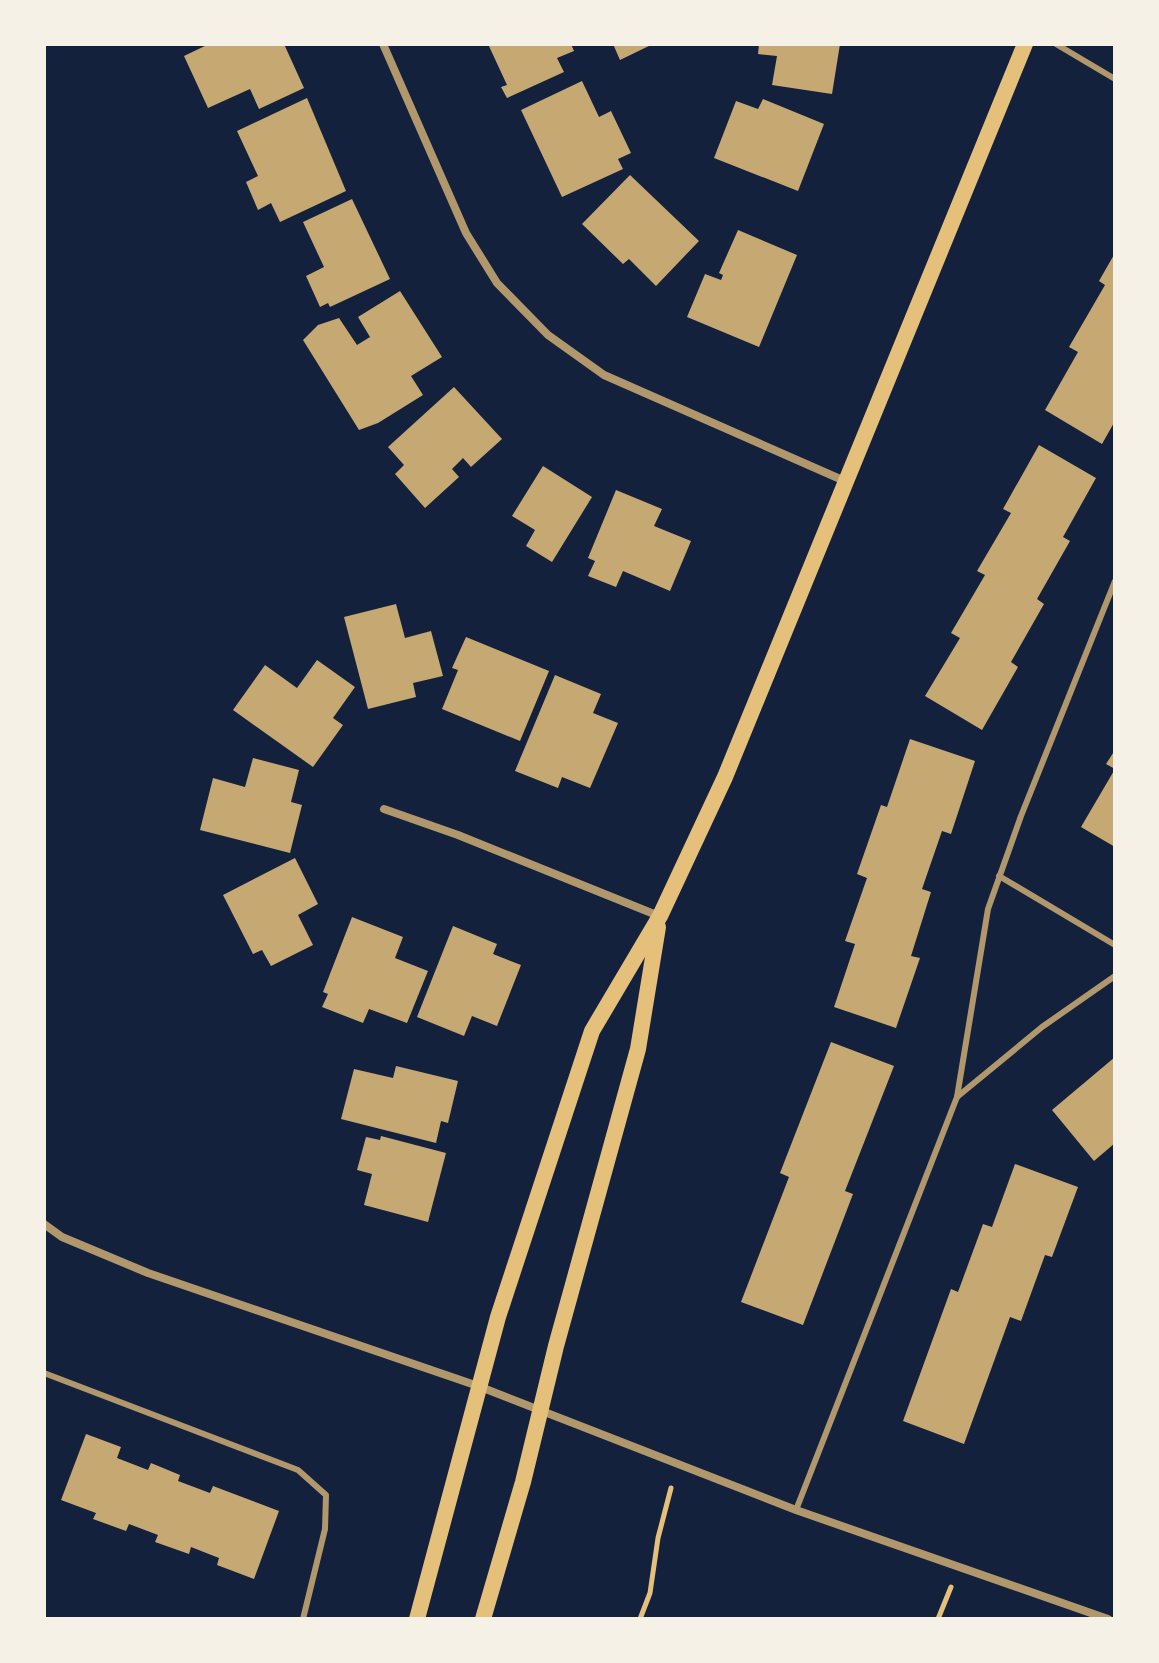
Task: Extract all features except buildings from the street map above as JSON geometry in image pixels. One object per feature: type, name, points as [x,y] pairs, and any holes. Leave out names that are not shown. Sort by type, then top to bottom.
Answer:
[{"type":"main road","points":[[417,1619],[478,1386],[518,1253],[592,1031],[660,916],[725,777],[1025,44]]},
{"type":"main road","points":[[483,1619],[523,1482],[556,1346],[638,1049],[660,916]]},
{"type":"street","points":[[383,44],[466,233],[497,283],[548,335],[604,375],[848,482]]},
{"type":"street","points":[[384,809],[458,835],[660,916]]},
{"type":"street","points":[[44,1224],[62,1237],[148,1273],[478,1386],[796,1510],[1108,1619]]},
{"type":"lane","points":[[1056,44],[1115,79]]},
{"type":"lane","points":[[796,1510],[957,1097],[988,909],[1115,581]]},
{"type":"lane","points":[[999,876],[1115,945]]},
{"type":"lane","points":[[957,1097],[1042,1027],[1115,976]]},
{"type":"lane","points":[[44,1373],[298,1470],[326,1495],[325,1529],[303,1619]]},
{"type":"path","points":[[640,1619],[650,1593],[658,1538],[677,1463]]}]
